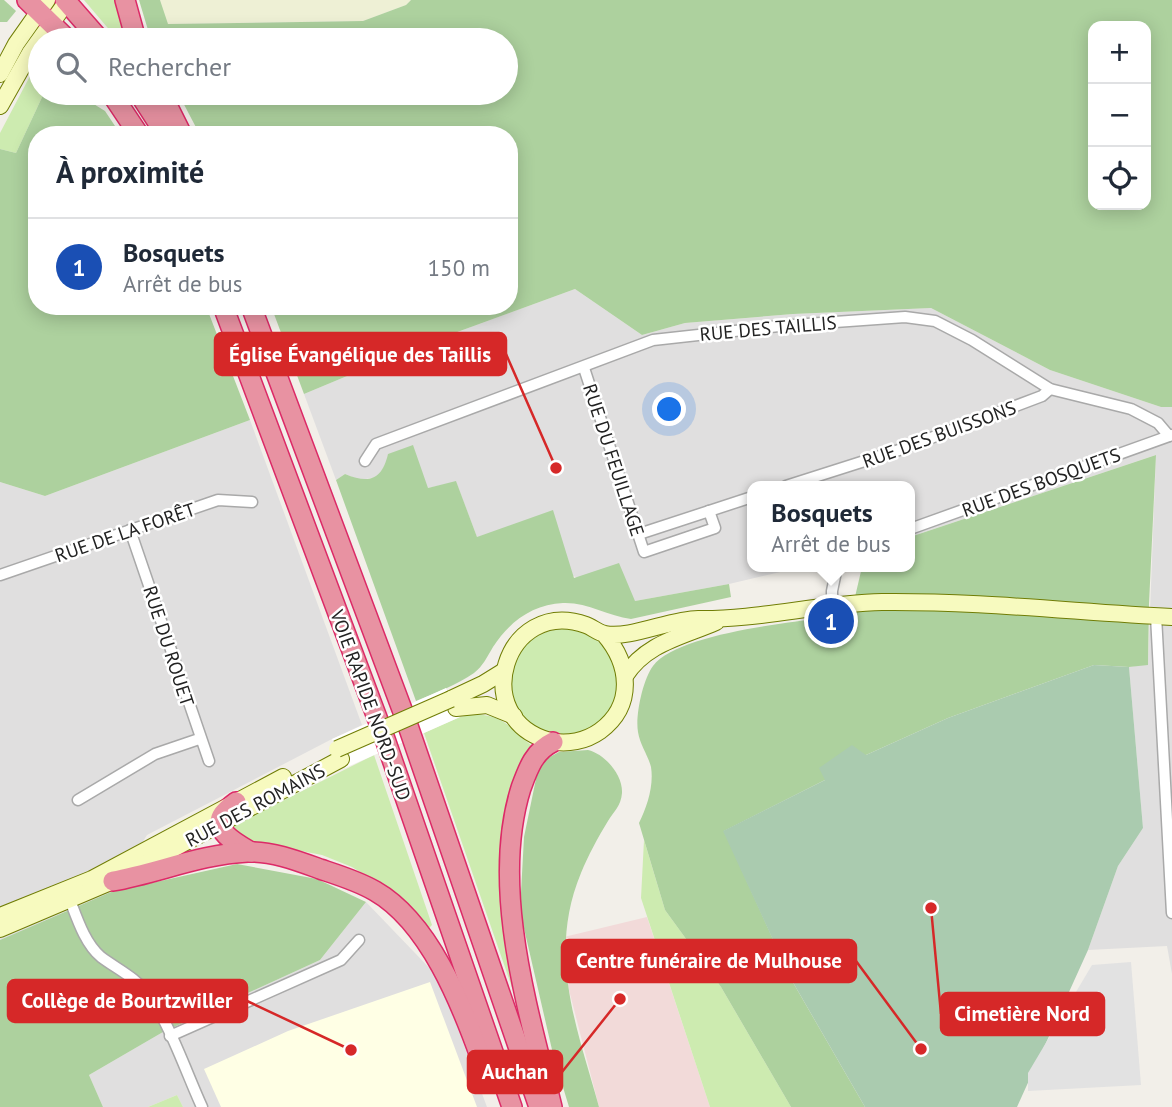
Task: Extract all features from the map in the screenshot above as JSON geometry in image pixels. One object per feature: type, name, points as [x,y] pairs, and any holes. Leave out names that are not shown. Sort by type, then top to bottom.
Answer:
[{"type":"highway","points":[[125,0],[133,28]]},
{"type":"highway","points":[[52,5],[63,28]]},
{"type":"highway","points":[[52,5],[84,28]]},
{"type":"highway","points":[[119,105],[133,126]]},
{"type":"highway","points":[[147,105],[160,126]]},
{"type":"highway","points":[[167,105],[177,126]]},
{"type":"highway","name":"VOIE RAPIDE NORD-SUD","points":[[226,315],[380,726],[512,1107]]},
{"type":"highway","name":"VOIE RAPIDE NORD-SUD","points":[[254,315],[406,720],[540,1107]]},
{"type":"highway","points":[[552,1107],[530,1019],[513,926],[509,863],[514,812],[527,770],[542,747],[553,742]]},
{"type":"highway","points":[[236,802],[221,816],[220,823],[228,839],[251,852]]},
{"type":"highway","points":[[113,881],[146,875],[197,859],[251,852],[303,862],[376,891],[406,917],[426,942],[450,981],[470,1026],[498,1107]]},
{"type":"main road","points":[[31,28],[52,5]]},
{"type":"main road","points":[[41,28],[52,5]]},
{"type":"main road","points":[[0,74],[16,44],[28,31]]},
{"type":"main road","points":[[0,106],[28,57]]},
{"type":"main road","points":[[604,635],[692,619],[721,619],[832,604],[880,602],[960,603],[1164,617]]},
{"type":"main road","points":[[625,676],[639,658],[665,641],[721,619]]},
{"type":"main road","points":[[559,620],[590,626],[604,635],[618,653],[625,676],[625,692],[620,708],[611,721],[599,732],[569,743],[538,737],[524,728],[506,702],[503,687],[503,671],[508,655],[517,642],[529,631],[559,620]]},
{"type":"main road","name":"RUE DES ROMAINS","points":[[0,929],[236,802],[454,704],[503,671]]},
{"type":"main road","name":"RUE DES ROMAINS","points":[[454,704],[487,705],[514,716]]},
{"type":"main road","name":"RUE DES ROMAINS","points":[[0,916],[113,881],[339,754]]},
{"type":"street","name":"RUE DES TAILLIS","points":[[365,461],[376,444],[653,340],[905,317],[935,321],[972,340],[1050,389],[1131,409],[1158,423],[1170,436]]},
{"type":"street","name":"RUE DU FEUILLAGE","points":[[583,368],[644,552],[715,528],[709,511]]},
{"type":"street","name":"RUE DES BUISSONS","points":[[802,481],[899,450],[1042,396],[1050,389]]},
{"type":"street","name":"RUE DES BOSQUETS","points":[[915,526],[1170,436]]},
{"type":"street","points":[[639,534],[747,499]]},
{"type":"street","name":"RUE DE LA FORÊT","points":[[0,575],[218,500],[252,502]]},
{"type":"street","name":"RUE DU ROUET","points":[[130,530],[209,761]]},
{"type":"street","points":[[832,604],[836,572]]},
{"type":"street","points":[[1164,617],[1172,913]]},
{"type":"street","points":[[78,800],[155,754],[200,739]]},
{"type":"street","points":[[67,895],[89,944],[99,956],[136,980],[149,996],[202,1107]]},
{"type":"street","points":[[170,1036],[341,961],[359,940]]},
{"type":"shaded area","points":[[160,0],[411,0],[406,5],[363,21],[167,24]]},
{"type":"shaded area","points":[[575,289],[642,335],[685,323],[793,314],[931,308],[1050,370],[1161,407],[1172,407],[1172,974],[1167,946],[1088,950],[1118,866],[1143,828],[1129,667],[1148,664],[1156,455],[915,535],[915,481],[747,481],[747,572],[781,572],[635,601],[477,537],[456,482],[428,488],[384,468],[377,477],[360,480],[345,474],[336,480],[304,394],[419,346],[504,315],[518,315],[518,310]]},
{"type":"shaded area","points":[[250,420],[362,725],[147,835],[111,892],[0,940],[0,482],[45,496]]},
{"type":"shaded area","points":[[1094,665],[1129,667],[1143,828],[1118,866],[1088,950],[1017,1107],[865,1107],[791,979],[723,831],[825,780],[819,768],[852,745],[866,755],[948,718]]},
{"type":"shaded area","points":[[366,902],[439,978],[487,1107],[183,1107],[177,1095],[148,1107],[103,1107],[89,1075],[163,1032],[320,960]]},
{"type":"shaded area","points":[[647,917],[710,1107],[599,1107],[567,982],[564,937]]},
{"type":"shaded area","points":[[1131,962],[1141,1085],[1028,1091],[1028,1073],[1092,965]]},
{"type":"shaded area","points":[[430,982],[477,1107],[221,1107],[204,1069],[288,1031]]},
{"type":"green space","points":[[0,0],[4,0],[16,11],[7,22],[0,22]]},
{"type":"green space","points":[[84,0],[121,0],[128,28],[108,28]]},
{"type":"green space","points":[[139,0],[160,0],[168,24],[363,21],[406,5],[411,0],[1172,0],[1172,407],[1161,407],[1050,370],[931,308],[793,314],[685,323],[642,335],[575,289],[518,310],[518,126],[195,126],[184,105],[518,105],[518,28],[147,28]]},
{"type":"green space","points":[[28,80],[28,105],[38,105],[16,153],[0,149],[0,133]]},
{"type":"green space","points":[[38,105],[95,105],[105,111],[115,126],[29,126]]},
{"type":"green space","points":[[28,127],[28,315],[209,315],[250,420],[45,496],[0,482],[0,149],[16,153]]},
{"type":"green space","points":[[274,315],[504,315],[419,346],[304,394]]},
{"type":"green space","points":[[413,445],[428,488],[456,481],[477,537],[553,510],[574,578],[619,563],[635,601],[729,584],[731,597],[631,619],[572,603],[542,607],[514,622],[474,673],[416,701],[336,480],[345,474],[361,479],[373,477],[382,470],[388,454]]},
{"type":"green space","points":[[1156,455],[1148,665],[1094,665],[948,718],[866,755],[825,780],[724,831],[791,979],[865,1107],[791,1107],[721,987],[665,910],[639,823],[652,782],[651,767],[640,741],[637,725],[641,698],[653,666],[667,654],[689,644],[746,629],[851,614],[861,572],[915,572],[915,535]]},
{"type":"green space","points":[[564,629],[584,633],[602,644],[613,662],[617,682],[613,702],[602,720],[584,731],[564,735],[544,731],[526,720],[515,702],[511,682],[515,662],[526,644],[544,633]]},
{"type":"green space","points":[[474,714],[500,720],[532,746],[517,770],[509,805],[518,1005],[424,733],[460,717]]},
{"type":"green space","points":[[588,750],[601,756],[612,766],[620,779],[622,793],[619,805],[587,860],[571,903],[566,933],[569,991],[599,1107],[569,1107],[553,1054],[520,911],[524,837],[537,774],[546,759],[559,752]]},
{"type":"green space","points":[[374,755],[432,925],[429,928],[370,878],[352,867],[322,855],[245,840],[233,830],[234,825]]},
{"type":"green space","points":[[644,840],[665,910],[721,987],[791,1107],[710,1107],[641,898]]},
{"type":"green space","points":[[237,864],[317,879],[366,902],[320,960],[163,1032],[89,1075],[103,1107],[0,1107],[0,940],[111,892]]},
{"type":"green space","points":[[177,1095],[183,1107],[148,1107]]},
{"type":"pier","points":[[446,688],[460,717],[345,768],[332,739]]},
{"type":"place","name":"Église Évangélique des Taillis","points":[[556,468]]},
{"type":"place","name":"Bosquets","points":[[831,621]]},
{"type":"place","name":"Cimetière Nord","points":[[931,908]]},
{"type":"place","name":"Auchan","points":[[620,999]]},
{"type":"place","name":"Centre funéraire de Mulhouse","points":[[921,1049]]},
{"type":"place","name":"Collège de Bourtzwiller","points":[[351,1050]]}]
